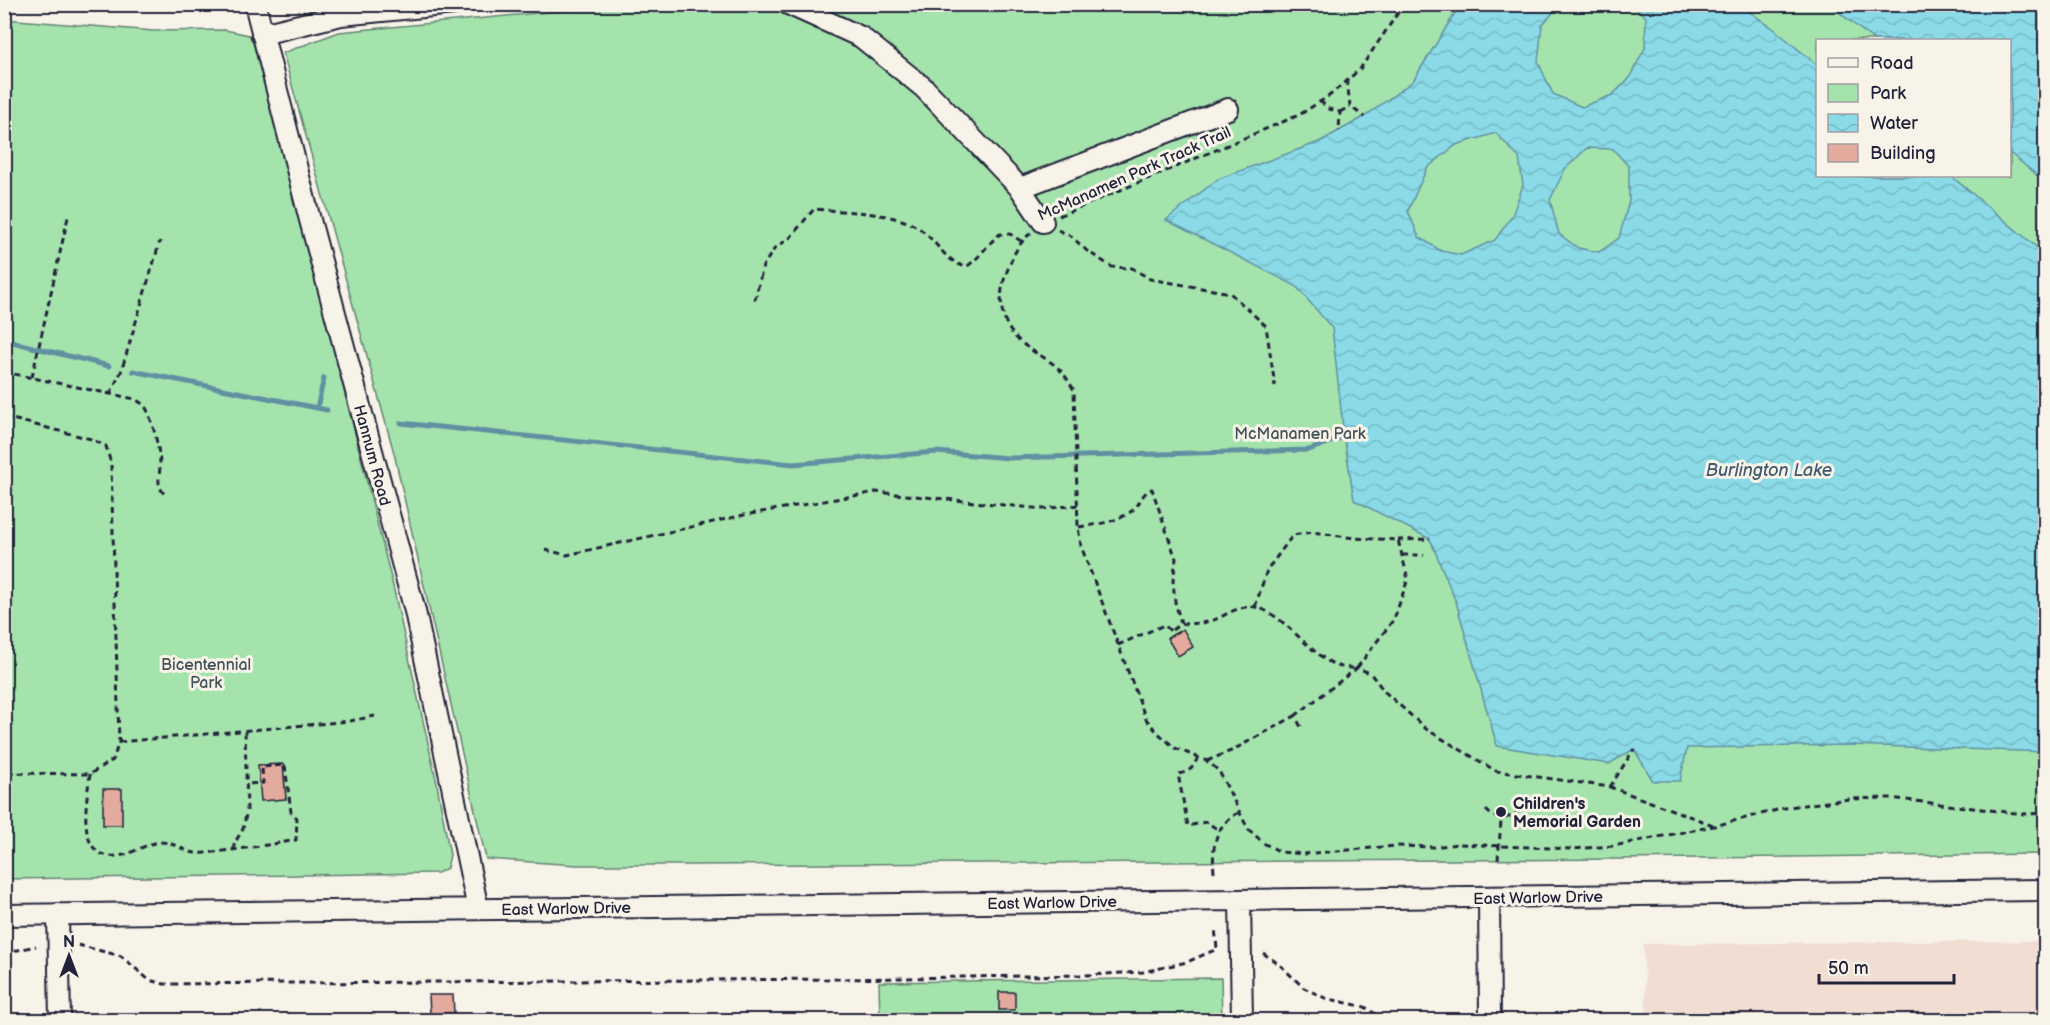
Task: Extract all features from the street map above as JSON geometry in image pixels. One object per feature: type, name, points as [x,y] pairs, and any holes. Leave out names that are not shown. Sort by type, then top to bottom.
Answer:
[{"type":"street","name":"Hannum Road","points":[[255,4],[310,220],[415,611],[478,909]]},
{"type":"street","points":[[262,34],[341,15],[454,4]]},
{"type":"street","points":[[788,4],[861,37],[924,88],[1020,188],[1043,222]]},
{"type":"street","points":[[1020,188],[1228,110]]},
{"type":"street","name":"East Warlow Drive","points":[[4,915],[2046,890]]},
{"type":"street","points":[[1489,897],[1490,1020]]},
{"type":"street","points":[[1240,900],[1242,1020]]},
{"type":"street","points":[[58,914],[60,1020]]},
{"type":"path","name":"McManamen Park Track Trail","points":[[1404,4],[1360,69],[1299,116],[1043,222],[1021,241],[1008,267],[1000,293],[1000,307],[1008,327],[1022,343],[1062,371],[1074,390],[1078,527],[1081,546],[1146,719],[1175,748],[1207,761],[1219,771],[1248,829],[1265,844],[1281,852],[1303,854],[1395,846],[1434,847],[1458,844],[1572,849],[1612,846],[1714,826],[1789,807],[1849,799],[1890,798],[2024,814],[2046,813]]},
{"type":"path","points":[[1347,80],[1350,106],[1364,117]]},
{"type":"path","points":[[1320,101],[1329,109],[1340,112],[1350,106]]},
{"type":"path","points":[[1339,131],[1340,112]]},
{"type":"path","points":[[755,300],[763,266],[775,248],[790,238],[814,209],[896,218],[920,228],[954,263],[966,267],[976,260],[985,246],[1000,234],[1010,234],[1021,241]]},
{"type":"path","points":[[32,377],[68,217]]},
{"type":"path","points":[[1043,222],[1071,236],[1087,251],[1112,267],[1132,268],[1150,279],[1230,293],[1266,326],[1275,387]]},
{"type":"path","points":[[110,394],[121,372],[160,241]]},
{"type":"path","points":[[4,372],[135,399],[144,405],[149,414],[160,462],[158,479],[160,489],[166,496]]},
{"type":"path","points":[[4,417],[91,439],[106,446],[111,464],[119,742],[113,760],[90,774],[4,773]]},
{"type":"path","points":[[1078,527],[1109,523],[1134,509],[1146,491],[1152,489],[1176,559],[1174,591],[1182,623]]},
{"type":"path","points":[[544,550],[567,555],[744,514],[876,492],[1043,509],[1078,505]]},
{"type":"path","points":[[1255,608],[1267,570],[1293,535],[1312,532],[1354,538],[1430,539]]},
{"type":"path","points":[[1207,761],[1239,747],[1294,716],[1357,668],[1394,619],[1408,579],[1398,540]]},
{"type":"path","points":[[1402,555],[1424,555]]},
{"type":"path","points":[[1118,645],[1164,626],[1173,632],[1182,623],[1206,622],[1239,609],[1255,608],[1276,617],[1311,649],[1339,666],[1357,668],[1370,673],[1385,692],[1426,729],[1496,771],[1610,787],[1714,826]]},
{"type":"path","points":[[119,742],[350,721],[375,716]]},
{"type":"path","points":[[1294,716],[1301,727]]},
{"type":"path","points":[[234,850],[234,844],[243,829],[247,810],[245,731]]},
{"type":"path","points":[[1610,787],[1634,749]]},
{"type":"path","points":[[1198,757],[1194,767],[1188,772],[1178,774],[1188,826],[1206,822],[1219,830]]},
{"type":"path","points":[[90,774],[86,833],[96,850],[104,855],[116,856],[159,842],[174,844],[195,853],[234,850],[296,840],[297,818],[291,812],[285,765],[262,767],[263,783],[248,784]]},
{"type":"path","points":[[1498,860],[1502,808]]},
{"type":"path","points":[[1486,810],[1490,815],[1501,819],[1510,818],[1517,813]]},
{"type":"path","points":[[1214,872],[1213,849],[1219,830],[1226,819],[1238,813]]},
{"type":"path","points":[[78,945],[121,956],[149,980],[164,984],[865,979],[1143,972],[1187,962],[1217,949],[1215,927]]},
{"type":"path","points":[[4,953],[36,946]]},
{"type":"path","points":[[1263,953],[1280,965],[1304,988],[1325,998],[1365,1006],[1384,1020]]},
{"type":"shaded area","points":[[2045,941],[2045,1020],[1647,1020],[1643,944]]},
{"type":"green space","name":"McManamen Park","points":[[631,4],[2045,5],[2045,854],[693,865],[577,865],[486,859],[394,453],[283,53],[339,32]]},
{"type":"green space","name":"Bicentennial Park","points":[[4,19],[154,31],[225,30],[249,35],[254,45],[316,278],[393,586],[436,779],[450,855],[447,868],[438,873],[5,879]]},
{"type":"green space","points":[[1221,978],[1222,1020],[880,1020],[879,982]]},
{"type":"water","name":"Burlington Lake","points":[[1460,5],[1560,5],[1542,25],[1538,62],[1553,94],[1582,107],[1612,95],[1628,80],[1645,48],[1646,17],[1634,5],[1740,5],[1774,29],[1816,64],[1816,177],[1952,177],[2045,254],[2045,752],[1850,745],[1687,748],[1680,781],[1653,781],[1634,749],[1609,764],[1497,746],[1456,602],[1430,539],[1354,500],[1344,437],[1332,328],[1296,286],[1166,220],[1218,179],[1319,142],[1364,117],[1413,81]],"holes":[[[1496,133],[1519,158],[1523,185],[1512,216],[1495,240],[1461,255],[1441,251],[1419,237],[1408,211],[1427,168],[1456,145]],[[1587,148],[1613,149],[1629,167],[1629,201],[1619,238],[1599,252],[1578,248],[1559,234],[1550,200],[1565,169]]]},
{"type":"water","points":[[1830,5],[2045,5],[2045,182],[2011,154],[2011,39],[1873,39]]},
{"type":"building","points":[[1183,629],[1193,647],[1178,656],[1167,638]]},
{"type":"building","points":[[283,764],[286,799],[261,801],[258,765]]},
{"type":"building","points":[[103,789],[122,789],[122,825],[103,825]]},
{"type":"building","points":[[999,992],[1015,992],[1015,1010],[999,1010]]},
{"type":"building","points":[[429,995],[453,995],[454,1013],[430,1014]]},
{"type":"waterway","points":[[4,340],[109,366]]},
{"type":"waterway","points":[[133,371],[327,410]]},
{"type":"waterway","points":[[317,408],[324,378]]},
{"type":"waterway","points":[[401,423],[793,464],[936,452],[1009,458],[1309,450],[1344,437]]},
{"type":"place","name":"Children's Memorial Garden","points":[[1501,812]]}]
